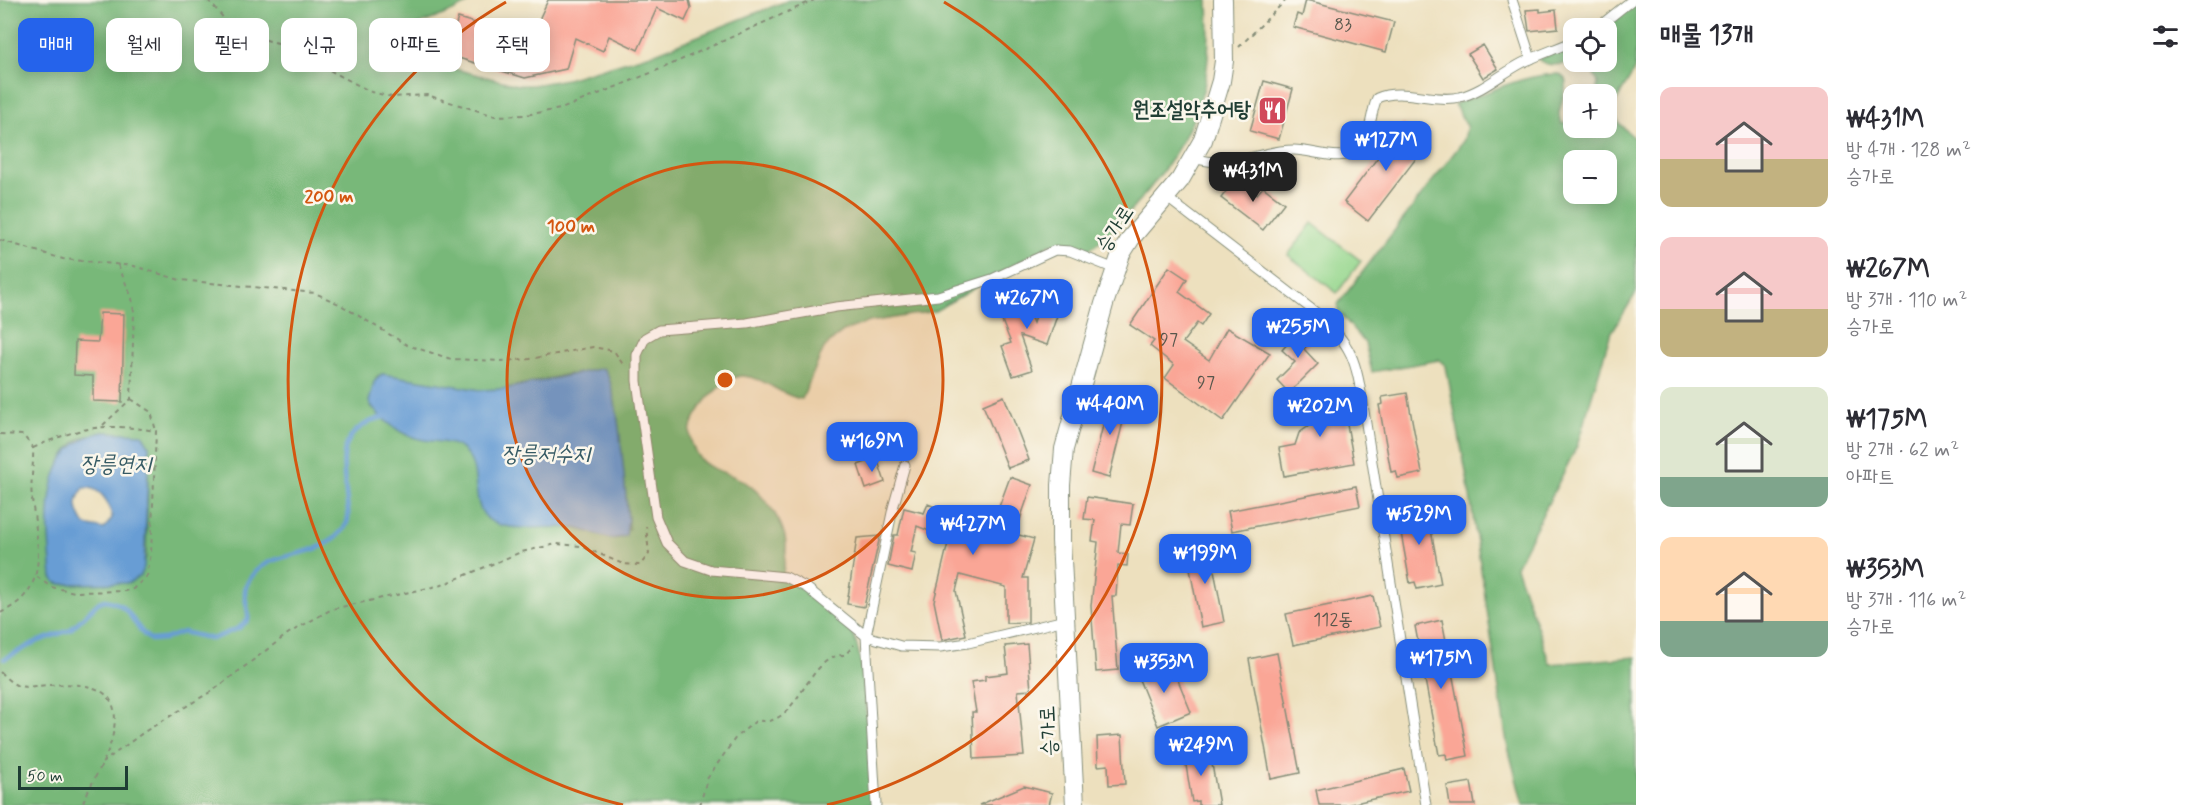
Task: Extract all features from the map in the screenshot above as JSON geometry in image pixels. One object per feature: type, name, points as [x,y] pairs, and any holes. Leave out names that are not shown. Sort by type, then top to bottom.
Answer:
[{"type":"street","name":"승가로","points":[[1075,805],[1060,485],[1064,449],[1115,269],[1131,238],[1166,197],[1194,158],[1214,108],[1224,61],[1223,0]]},
{"type":"lane","points":[[1512,0],[1531,59]]},
{"type":"lane","points":[[1610,18],[1632,0]]},
{"type":"lane","points":[[1194,158],[1229,164],[1292,150],[1350,155],[1362,147],[1377,98],[1391,94],[1440,99],[1459,97],[1478,90],[1531,59],[1563,46]]},
{"type":"lane","points":[[1166,197],[1299,298],[1333,327],[1350,350],[1363,402],[1426,805]]},
{"type":"lane","points":[[1065,620],[995,637],[940,646],[901,646],[866,636],[818,596],[794,580],[697,567],[675,554],[660,531],[654,506],[637,381],[637,355],[645,338],[651,333],[669,328],[737,325],[844,306],[938,296],[984,283],[1055,250],[1070,251],[1115,269]]},
{"type":"lane","points":[[876,805],[866,636],[893,508],[905,465]]},
{"type":"path","points":[[208,0],[227,22],[246,35],[278,43],[371,92],[392,97],[427,95],[495,116],[525,115],[561,109],[663,68],[814,0]]},
{"type":"path","points":[[1224,61],[1286,0]]},
{"type":"path","points":[[0,240],[63,259],[134,266],[167,277],[200,283],[315,293],[339,304],[407,345],[451,359],[501,361],[530,359],[593,347],[614,351],[619,356],[625,371]]},
{"type":"path","points":[[103,425],[131,399],[134,312],[132,298],[118,265]]},
{"type":"path","points":[[36,576],[51,587],[75,592],[133,589],[147,576],[151,554],[156,431],[151,412],[131,399]]},
{"type":"path","points":[[33,448],[66,434],[103,425],[156,431]]},
{"type":"path","points":[[0,434],[23,435],[33,448],[31,487],[38,536],[36,576],[20,601],[0,613]]},
{"type":"path","points":[[102,763],[144,732],[215,689],[290,633],[332,609],[442,585],[521,552],[557,544],[581,546],[624,564],[640,565],[649,554],[645,516]]},
{"type":"path","points":[[700,805],[707,779],[736,737],[757,720],[770,721],[781,718],[817,671],[832,657],[844,655],[866,636]]},
{"type":"path","points":[[0,672],[20,686],[79,684],[106,693],[112,700],[114,724],[102,763],[82,805]]},
{"type":"green space","points":[[0,0],[473,0],[435,18],[369,18],[369,72],[462,71],[518,85],[533,85],[567,79],[658,52],[789,0],[1208,0],[1209,44],[1206,76],[1198,107],[1190,126],[1156,181],[1099,242],[1084,250],[1050,244],[935,311],[869,322],[843,331],[824,348],[802,399],[751,377],[735,377],[709,397],[692,425],[691,442],[700,459],[719,471],[744,481],[761,496],[775,514],[786,544],[783,575],[829,607],[851,631],[857,644],[864,688],[872,805],[0,805]],"holes":[[[382,374],[480,390],[503,389],[569,374],[612,391],[629,529],[607,538],[584,529],[488,519],[479,502],[475,468],[467,453],[448,442],[404,434],[389,423],[369,402],[377,376]],[[103,432],[142,434],[149,446],[146,558],[129,583],[61,584],[52,577],[50,523],[55,483],[60,465],[68,450],[80,439]]]},
{"type":"green space","points":[[1636,2],[1635,68],[1617,100],[1617,84],[1598,83],[1592,72],[1617,72],[1617,18]]},
{"type":"green space","points":[[1563,49],[1563,64],[1553,65],[1538,59]]},
{"type":"green space","points":[[1560,74],[1567,81],[1566,84],[1563,84],[1559,113],[1563,138],[1617,138],[1617,119],[1636,139],[1636,293],[1610,335],[1577,446],[1516,567],[1550,664],[1636,657],[1636,805],[1523,805],[1507,743],[1468,483],[1446,366],[1439,360],[1372,372],[1365,343],[1338,311],[1338,304],[1464,140],[1467,126],[1454,104],[1532,77]]},
{"type":"green space","points":[[1312,223],[1361,261],[1337,293],[1288,255]]},
{"type":"water","name":"장릉저수지","points":[[603,368],[609,378],[613,394],[623,463],[628,519],[626,535],[620,538],[607,538],[574,528],[516,528],[497,524],[487,518],[481,509],[475,476],[468,455],[455,445],[416,438],[400,431],[379,415],[369,402],[374,382],[382,374],[480,390],[503,389]]},
{"type":"water","name":"장릉연지","points":[[103,432],[142,434],[149,446],[144,567],[140,576],[129,583],[61,584],[55,582],[52,577],[49,536],[51,491],[57,471],[67,453],[82,440]],"holes":[[[84,488],[100,493],[109,507],[112,518],[104,529],[85,525],[78,511],[78,497]]]},
{"type":"building","points":[[548,0],[689,0],[691,8],[685,21],[657,8],[638,50],[609,36],[603,51],[575,38],[566,69],[525,78],[505,72],[550,72],[550,18],[540,18]]},
{"type":"building","points":[[1306,0],[1394,22],[1386,52],[1293,27],[1297,14],[1302,16]]},
{"type":"building","points":[[1540,9],[1540,12],[1556,10],[1558,28],[1529,31],[1526,10]]},
{"type":"building","points":[[462,19],[474,23],[474,63],[462,59]]},
{"type":"building","points":[[1483,45],[1498,69],[1483,78],[1468,54]]},
{"type":"building","name":"원조설악추어탕","points":[[1264,81],[1293,89],[1279,139],[1250,131]]},
{"type":"building","points":[[1403,124],[1428,143],[1368,221],[1344,202]]},
{"type":"building","points":[[1236,178],[1257,194],[1263,187],[1284,203],[1263,230],[1221,198]]},
{"type":"building","points":[[1169,267],[1187,279],[1179,292],[1209,314],[1201,326],[1197,323],[1183,342],[1209,360],[1227,328],[1270,353],[1223,421],[1165,378],[1174,365],[1150,346],[1154,341],[1130,325]]},
{"type":"building","points":[[1043,294],[1062,301],[1047,345],[1020,336],[1032,370],[1013,376],[1002,346],[1011,343],[998,311],[1024,300],[1033,323]]},
{"type":"building","points":[[100,313],[124,314],[122,402],[93,401],[93,376],[74,375],[75,341],[98,342]]},
{"type":"building","points":[[1305,324],[1317,334],[1304,349],[1318,364],[1289,393],[1277,380],[1295,362],[1282,350]]},
{"type":"building","points":[[1341,391],[1354,463],[1284,476],[1279,448],[1295,445],[1299,433],[1312,424],[1307,397]]},
{"type":"building","points":[[1407,393],[1422,473],[1398,478],[1396,471],[1391,472],[1379,405],[1383,404],[1382,397]]},
{"type":"building","points":[[1111,394],[1129,398],[1109,478],[1091,473]]},
{"type":"building","points":[[1004,396],[1029,460],[1008,468],[983,405]]},
{"type":"building","points":[[877,458],[885,482],[866,489],[858,465]]},
{"type":"building","points":[[1010,477],[1032,485],[1015,534],[1034,539],[1023,578],[1028,578],[1028,622],[1006,623],[1006,587],[960,575],[956,591],[966,635],[942,640],[934,601],[949,539],[917,526],[911,552],[916,553],[912,572],[888,566],[894,535],[898,535],[904,508],[924,513],[928,504],[972,523],[973,520],[992,526]]},
{"type":"building","points":[[1356,486],[1360,506],[1232,531],[1228,511]]},
{"type":"building","points":[[1087,497],[1133,504],[1130,525],[1121,524],[1118,553],[1128,554],[1127,566],[1118,565],[1116,596],[1112,596],[1118,670],[1096,672],[1091,606],[1098,542],[1092,541],[1095,520],[1084,519]]},
{"type":"building","points":[[1426,503],[1441,584],[1417,589],[1415,582],[1410,583],[1398,516],[1402,515],[1401,508]]},
{"type":"building","points":[[880,536],[864,607],[847,604],[857,538]]},
{"type":"building","points":[[1209,544],[1224,622],[1201,627],[1186,548]]},
{"type":"building","points":[[1373,596],[1380,627],[1293,645],[1286,614]]},
{"type":"building","points":[[1442,620],[1468,756],[1447,760],[1446,754],[1439,755],[1415,626]]},
{"type":"building","points":[[1027,644],[1031,690],[1018,691],[1024,756],[974,759],[972,712],[976,712],[971,682],[985,680],[985,676],[1008,673],[1005,646]]},
{"type":"building","points":[[1277,653],[1300,773],[1271,779],[1249,659]]},
{"type":"building","points":[[1171,663],[1191,712],[1158,726],[1138,677]]},
{"type":"building","points":[[1122,735],[1125,784],[1109,785],[1108,765],[1098,766],[1097,737]]},
{"type":"building","points":[[1191,746],[1211,758],[1219,805],[1198,805],[1198,801],[1192,802],[1183,747]]},
{"type":"building","points":[[1404,769],[1409,791],[1346,805],[1319,805],[1316,790]]},
{"type":"building","points":[[1471,782],[1475,805],[1450,805],[1447,786]]},
{"type":"building","points":[[1024,786],[1052,793],[1049,805],[979,805]]},
{"type":"waterway","points":[[4,659],[36,642],[70,630],[99,602],[105,600],[122,606],[144,635],[151,640],[164,639],[183,632],[212,639],[239,628],[248,620],[245,588],[256,571],[280,558],[323,546],[335,538],[346,525],[348,514],[344,473],[345,449],[357,429],[387,416]]},
{"type":"place","name":"원조설악추어탕","points":[[1272,110]]}]
